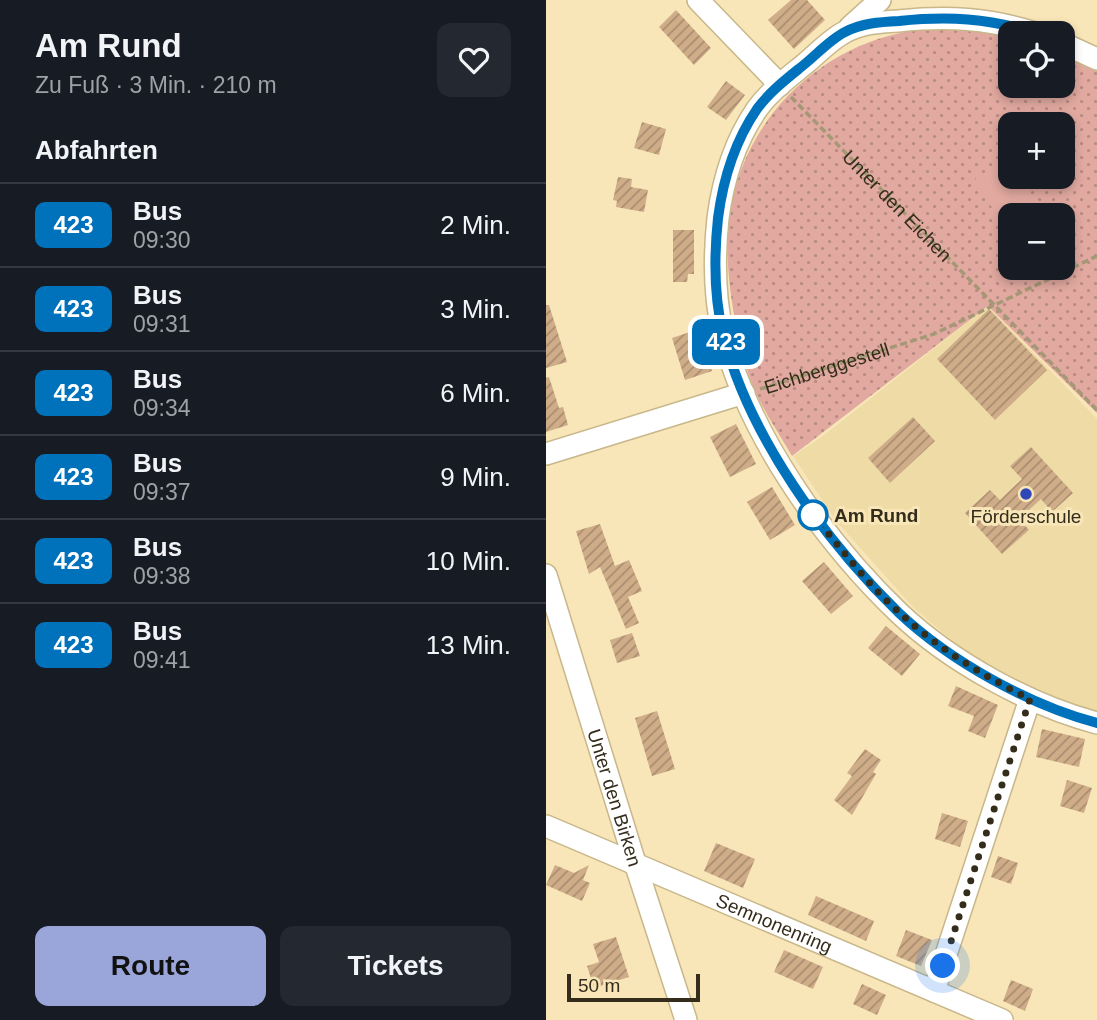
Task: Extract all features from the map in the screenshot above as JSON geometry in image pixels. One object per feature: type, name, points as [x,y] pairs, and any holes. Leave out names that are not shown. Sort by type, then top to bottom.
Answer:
[{"type":"street","points":[[698,0],[780,85]]},
{"type":"street","points":[[880,0],[780,85],[757,109],[733,154],[721,196],[716,243],[718,300],[723,334],[744,393],[781,466],[813,514],[901,615],[979,671],[1030,699],[1097,723]]},
{"type":"street","points":[[843,33],[866,24],[930,18],[978,19],[998,24]]},
{"type":"street","points":[[1075,49],[1097,59]]},
{"type":"street","name":"Eichberggestell","points":[[546,454],[744,393]]},
{"type":"street","name":"Unter den Birken","points":[[546,575],[686,1020]]},
{"type":"street","points":[[934,991],[1030,699]]},
{"type":"street","name":"Semnonenring","points":[[546,826],[1002,1020]]},
{"type":"path","name":"Unter den Eichen","points":[[780,85],[1097,410]]},
{"type":"path","name":"Eichberggestell","points":[[744,393],[933,334],[1097,256]]},
{"type":"shaded area","points":[[932,29],[981,30],[998,34],[998,98],[1075,98],[1075,58],[1097,68],[1097,413],[988,306],[792,456],[753,387],[739,340],[728,257],[729,220],[736,186],[748,154],[764,125],[785,99],[809,76],[867,43],[905,32]]},
{"type":"shaded area","points":[[998,165],[998,189],[1023,189],[1031,203],[998,203],[998,219],[975,178]]},
{"type":"shaded area","points":[[988,306],[1097,419],[1097,713],[1057,701],[976,658],[944,634],[913,607],[837,522],[793,456],[823,436]]},
{"type":"building","points":[[791,0],[807,0],[825,20],[794,49],[768,20]]},
{"type":"building","points":[[676,10],[711,48],[694,65],[659,27]]},
{"type":"building","points":[[726,81],[745,95],[726,120],[707,107]]},
{"type":"building","points":[[642,122],[666,129],[659,155],[634,148]]},
{"type":"building","points":[[618,177],[632,179],[631,187],[648,190],[644,212],[616,207],[617,201],[613,200]]},
{"type":"building","points":[[673,230],[694,230],[694,274],[688,274],[687,282],[673,282]]},
{"type":"building","points":[[546,305],[549,305],[567,362],[546,368]]},
{"type":"building","points":[[989,309],[1047,370],[995,420],[937,359]]},
{"type":"building","points":[[699,329],[712,371],[685,380],[672,338]]},
{"type":"building","points":[[549,377],[559,408],[563,407],[568,425],[546,432],[546,378]]},
{"type":"building","points":[[913,417],[935,441],[890,483],[868,458]]},
{"type":"building","points":[[736,424],[756,464],[730,477],[710,437]]},
{"type":"building","points":[[1031,447],[1073,493],[1052,512],[1041,499],[1019,519],[1029,530],[1002,554],[965,513],[990,490],[1000,500],[1022,479],[1010,466]]},
{"type":"building","points":[[772,487],[795,525],[770,540],[747,502]]},
{"type":"building","points":[[600,524],[615,566],[629,560],[642,591],[628,597],[639,623],[626,629],[600,567],[589,574],[576,531]]},
{"type":"building","points":[[824,562],[853,596],[831,614],[802,581]]},
{"type":"building","points":[[886,626],[920,654],[902,676],[868,648]]},
{"type":"building","points":[[632,633],[640,656],[617,663],[610,640]]},
{"type":"building","points":[[956,686],[998,705],[985,738],[968,731],[974,716],[948,706]]},
{"type":"building","points":[[657,711],[675,769],[652,776],[635,718]]},
{"type":"building","points":[[1042,729],[1085,739],[1079,767],[1036,757]]},
{"type":"building","points":[[865,749],[881,760],[873,772],[876,774],[852,815],[834,800],[852,776],[847,773]]},
{"type":"building","points":[[1067,780],[1092,788],[1084,813],[1060,806]]},
{"type":"building","points":[[942,813],[968,821],[960,847],[935,839]]},
{"type":"building","points":[[716,843],[755,859],[743,888],[704,871]]},
{"type":"building","points":[[998,856],[1018,863],[1011,884],[991,877]]},
{"type":"building","points":[[555,865],[574,873],[589,865],[583,880],[590,883],[582,901],[546,885]]},
{"type":"building","points":[[816,896],[874,921],[866,941],[808,915]]},
{"type":"building","points":[[906,930],[932,940],[921,966],[896,956]]},
{"type":"building","points":[[616,937],[629,977],[594,988],[587,966],[599,962],[593,944]]},
{"type":"building","points":[[784,950],[823,967],[813,989],[774,972]]},
{"type":"building","points":[[1011,980],[1033,989],[1025,1011],[1003,1001]]},
{"type":"building","points":[[862,984],[886,995],[877,1015],[853,1004]]},
{"type":"bus line","name":"423","points":[[998,24],[978,19],[930,18],[866,24],[843,33],[821,50],[757,109],[733,154],[721,196],[716,243],[717,289],[723,334],[744,393],[781,466],[833,541],[901,615],[946,649],[1009,688],[1069,715],[1097,723]]},
{"type":"place","name":"Förderschule","points":[[1026,494]]},
{"type":"place","name":"Am Rund","points":[[813,515]]},
{"type":"route","points":[[813,515],[833,541],[901,615],[979,671],[1030,699],[943,966]]}]
